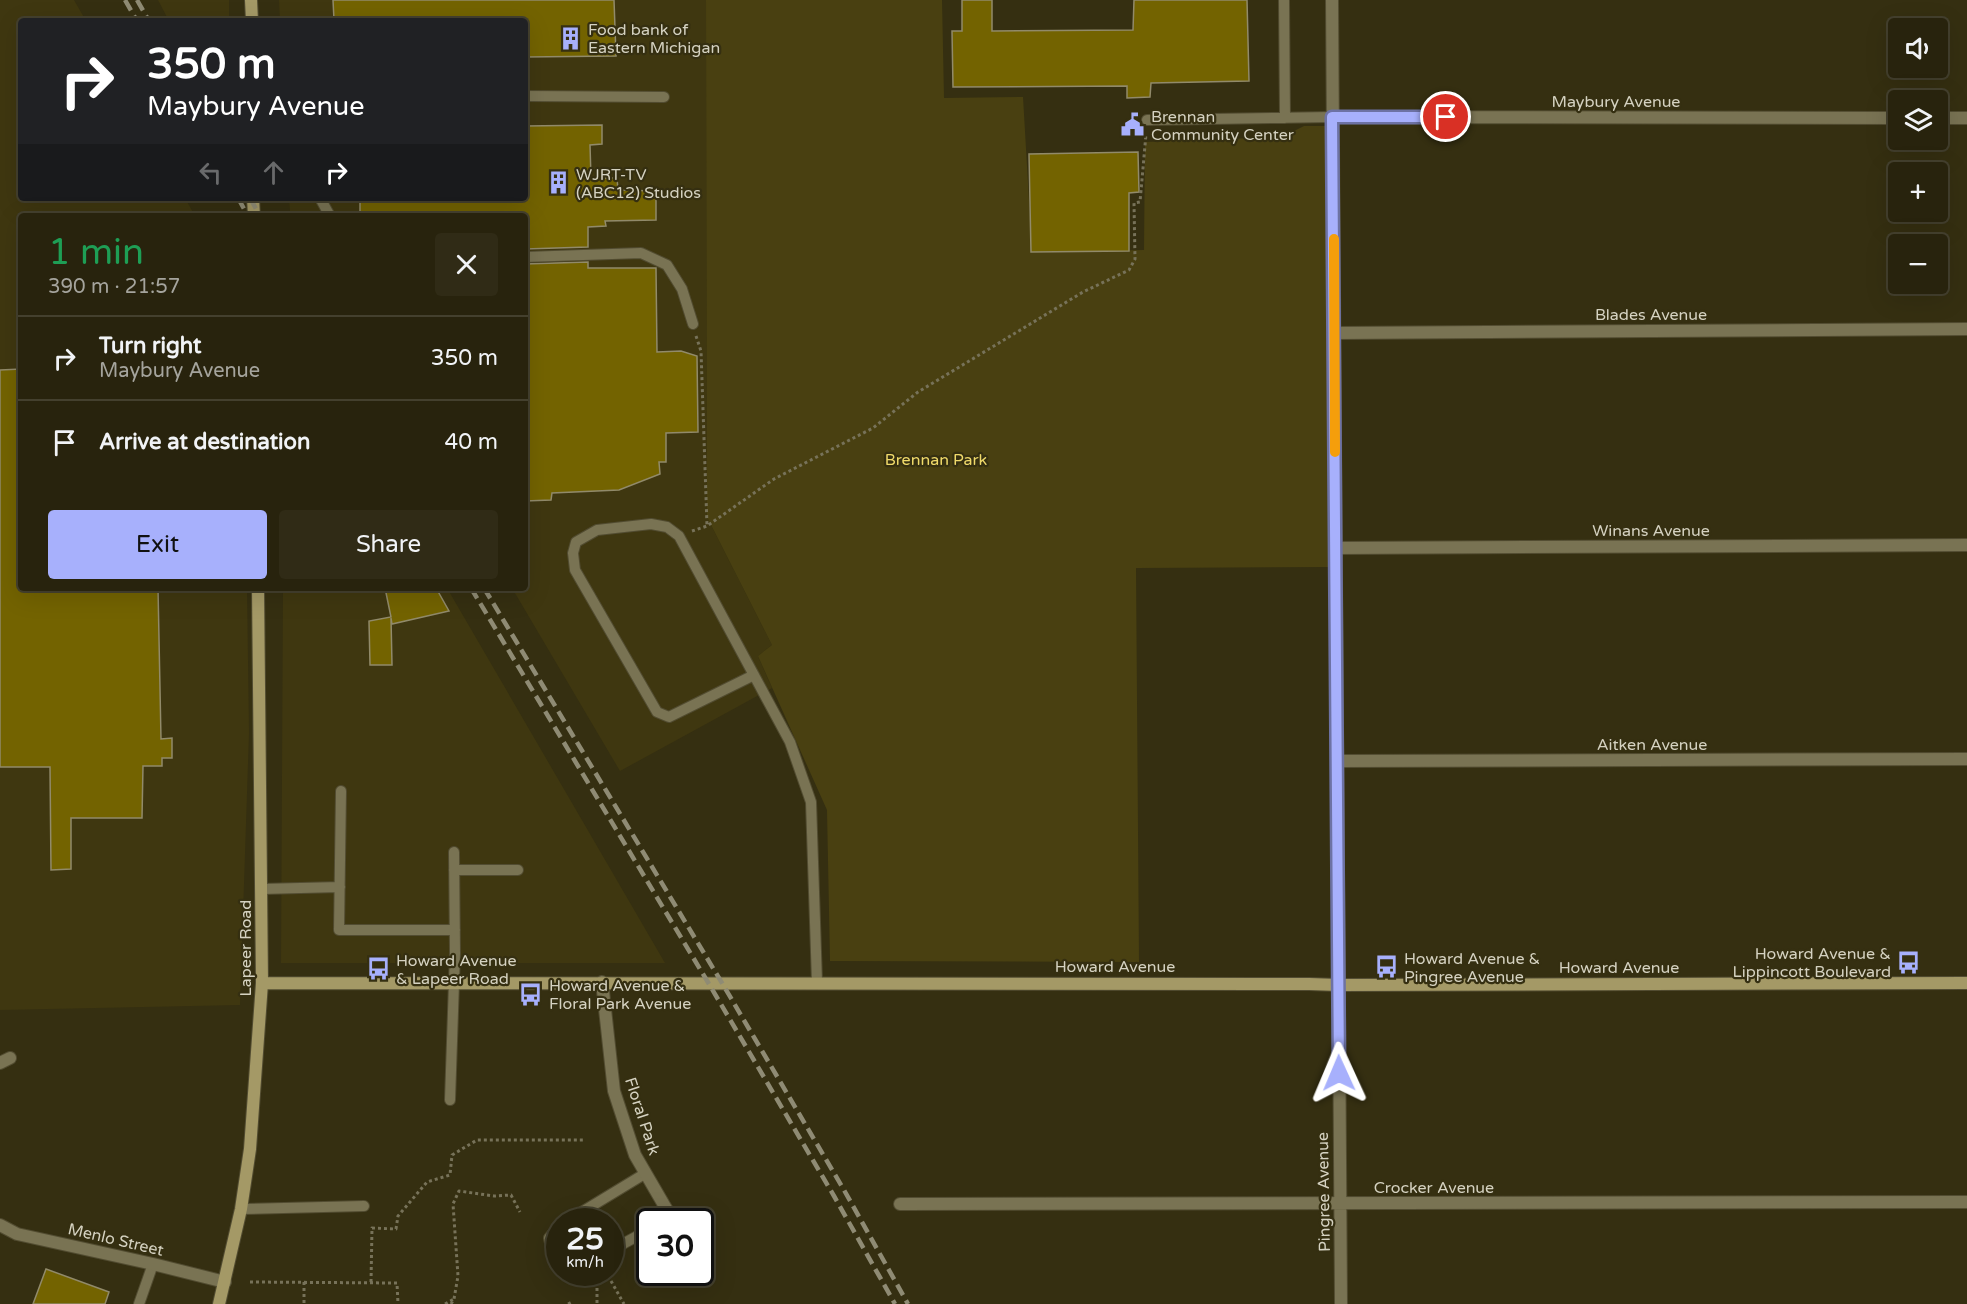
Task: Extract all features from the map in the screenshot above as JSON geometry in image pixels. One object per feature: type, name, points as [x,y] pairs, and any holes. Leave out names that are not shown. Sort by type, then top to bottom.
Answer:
[{"type":"street","points":[[251,0],[252,18]]},
{"type":"street","name":"Pingree Avenue","points":[[1332,0],[1341,1304]]},
{"type":"street","name":"Maybury Avenue","points":[[1332,117],[1888,118]]},
{"type":"street","points":[[1948,118],[1967,118]]},
{"type":"street","name":"Blades Avenue","points":[[1334,333],[1967,329]]},
{"type":"street","name":"Winans Avenue","points":[[1335,548],[1967,545]]},
{"type":"street","name":"Lapeer Road","points":[[219,1304],[241,1209],[256,1094],[262,983],[258,591]]},
{"type":"street","name":"Aitken Avenue","points":[[1336,761],[1967,759]]},
{"type":"street","name":"Floral Park","points":[[602,982],[615,1091],[635,1155],[663,1208]]},
{"type":"street","name":"Howard Avenue","points":[[262,983],[817,982],[1338,985],[1967,982]]},
{"type":"street","name":"Crocker Avenue","points":[[900,1204],[1967,1202]]},
{"type":"street","name":"Menlo Street","points":[[0,1226],[18,1234],[225,1282]]},
{"type":"lane","points":[[1284,0],[1285,118]]},
{"type":"lane","points":[[528,96],[664,97]]},
{"type":"lane","points":[[1148,120],[1332,117]]},
{"type":"lane","points":[[528,257],[640,253],[667,265],[682,289],[693,324]]},
{"type":"lane","points":[[754,675],[669,717],[657,712],[574,570],[573,553],[576,542],[597,530],[651,524],[667,526],[679,536],[754,675],[790,742],[811,802],[817,982]]},
{"type":"lane","points":[[341,791],[339,930],[455,930]]},
{"type":"lane","points":[[450,1100],[455,982],[454,852]]},
{"type":"lane","points":[[454,870],[518,870]]},
{"type":"lane","points":[[261,889],[340,887]]},
{"type":"lane","points":[[588,1208],[646,1173]]},
{"type":"lane","points":[[241,1209],[364,1206]]},
{"type":"lane","points":[[139,1304],[153,1264]]},
{"type":"path","points":[[679,536],[707,526],[774,479],[873,428],[918,392],[1083,292],[1129,270],[1135,259],[1134,203],[1140,202],[1148,120]]},
{"type":"path","points":[[693,324],[701,351],[707,526]]},
{"type":"path","points":[[371,1282],[372,1228],[396,1229],[398,1216],[427,1182],[450,1175],[452,1155],[477,1140],[584,1140]]},
{"type":"path","points":[[451,1304],[459,1276],[453,1204],[459,1191],[494,1196],[511,1195],[520,1212]]},
{"type":"path","points":[[250,1282],[397,1282],[398,1304]]},
{"type":"path","points":[[304,1282],[304,1304]]},
{"type":"path","points":[[613,1286],[624,1304]]},
{"type":"path","points":[[597,1288],[597,1304]]},
{"type":"path","points":[[445,1304],[454,1299]]},
{"type":"shaded area","points":[[0,0],[74,0],[84,18],[18,18],[18,201],[187,201],[193,213],[18,213],[18,591],[247,591],[249,733],[240,1005],[0,1010]]},
{"type":"shaded area","points":[[158,0],[229,0],[229,18],[167,18]]},
{"type":"shaded area","points":[[279,0],[706,0],[707,517],[772,645],[758,656],[772,688],[620,771],[514,591],[528,591],[528,213],[291,213],[290,211],[289,201],[528,201],[528,18],[280,18]]},
{"type":"shaded area","points":[[283,591],[449,591],[665,963],[281,963]]},
{"type":"green space","name":"Brennan Park","points":[[706,0],[942,0],[944,98],[1023,97],[1032,252],[1144,250],[1145,142],[1282,137],[1304,126],[1325,126],[1329,567],[1136,568],[1139,962],[830,961],[827,810],[758,656],[772,645],[707,517]]},
{"type":"building","name":"Food bank of Eastern Michigan","points":[[333,0],[614,0],[616,56],[528,57],[528,18],[334,18]]},
{"type":"building","name":"Brennan Community Center","points":[[962,0],[992,0],[992,31],[1133,30],[1134,0],[1247,0],[1249,81],[1151,83],[1150,97],[1127,98],[1127,86],[953,87],[952,31],[962,31]]},
{"type":"building","name":"WJRT-TV (ABC12) Studios","points":[[602,125],[602,144],[590,145],[591,178],[617,178],[618,190],[656,191],[656,220],[605,221],[606,226],[588,227],[588,247],[528,249],[528,213],[360,213],[360,201],[528,201],[528,126]]},
{"type":"building","points":[[1138,152],[1139,192],[1129,193],[1129,251],[1031,252],[1029,154]]},
{"type":"building","points":[[588,262],[588,268],[656,268],[657,352],[681,351],[697,356],[698,432],[666,433],[666,462],[659,462],[660,474],[619,490],[552,493],[551,500],[528,501],[528,264]]},
{"type":"building","points":[[18,369],[18,591],[158,591],[161,739],[172,738],[172,758],[162,758],[162,766],[143,766],[142,818],[71,818],[71,869],[51,870],[50,767],[0,767],[0,370]]},
{"type":"building","points":[[386,591],[438,591],[449,611],[392,624],[391,618],[392,665],[370,665],[369,621],[391,617]]},
{"type":"building","points":[[46,1269],[109,1292],[105,1304],[33,1304]]},
{"type":"railway","points":[[125,0],[135,18]]},
{"type":"railway","points":[[137,0],[147,18]]},
{"type":"railway","points":[[240,201],[246,213]]},
{"type":"railway","points":[[252,201],[258,213]]},
{"type":"railway","points":[[473,591],[709,984],[895,1304]]},
{"type":"railway","points":[[486,591],[722,983],[908,1304]]},
{"type":"slow traffic","points":[[1334,239],[1335,452]]},
{"type":"place","name":"Food bank of Eastern Michigan","points":[[570,38]]},
{"type":"place","name":"Brennan Community Center","points":[[1133,125]]},
{"type":"place","name":"WJRT-TV (ABC12) Studios","points":[[558,183]]},
{"type":"place","name":"Howard Avenue & Lippincott Boulevard","points":[[1909,962]]},
{"type":"place","name":"Howard Avenue & Pingree Avenue","points":[[1386,967]]},
{"type":"place","name":"Howard Avenue & Lapeer Road","points":[[378,969]]},
{"type":"place","name":"Howard Avenue & Floral Park Avenue","points":[[531,994]]},
{"type":"route","points":[[1339,1073],[1332,117],[1446,117]]}]
